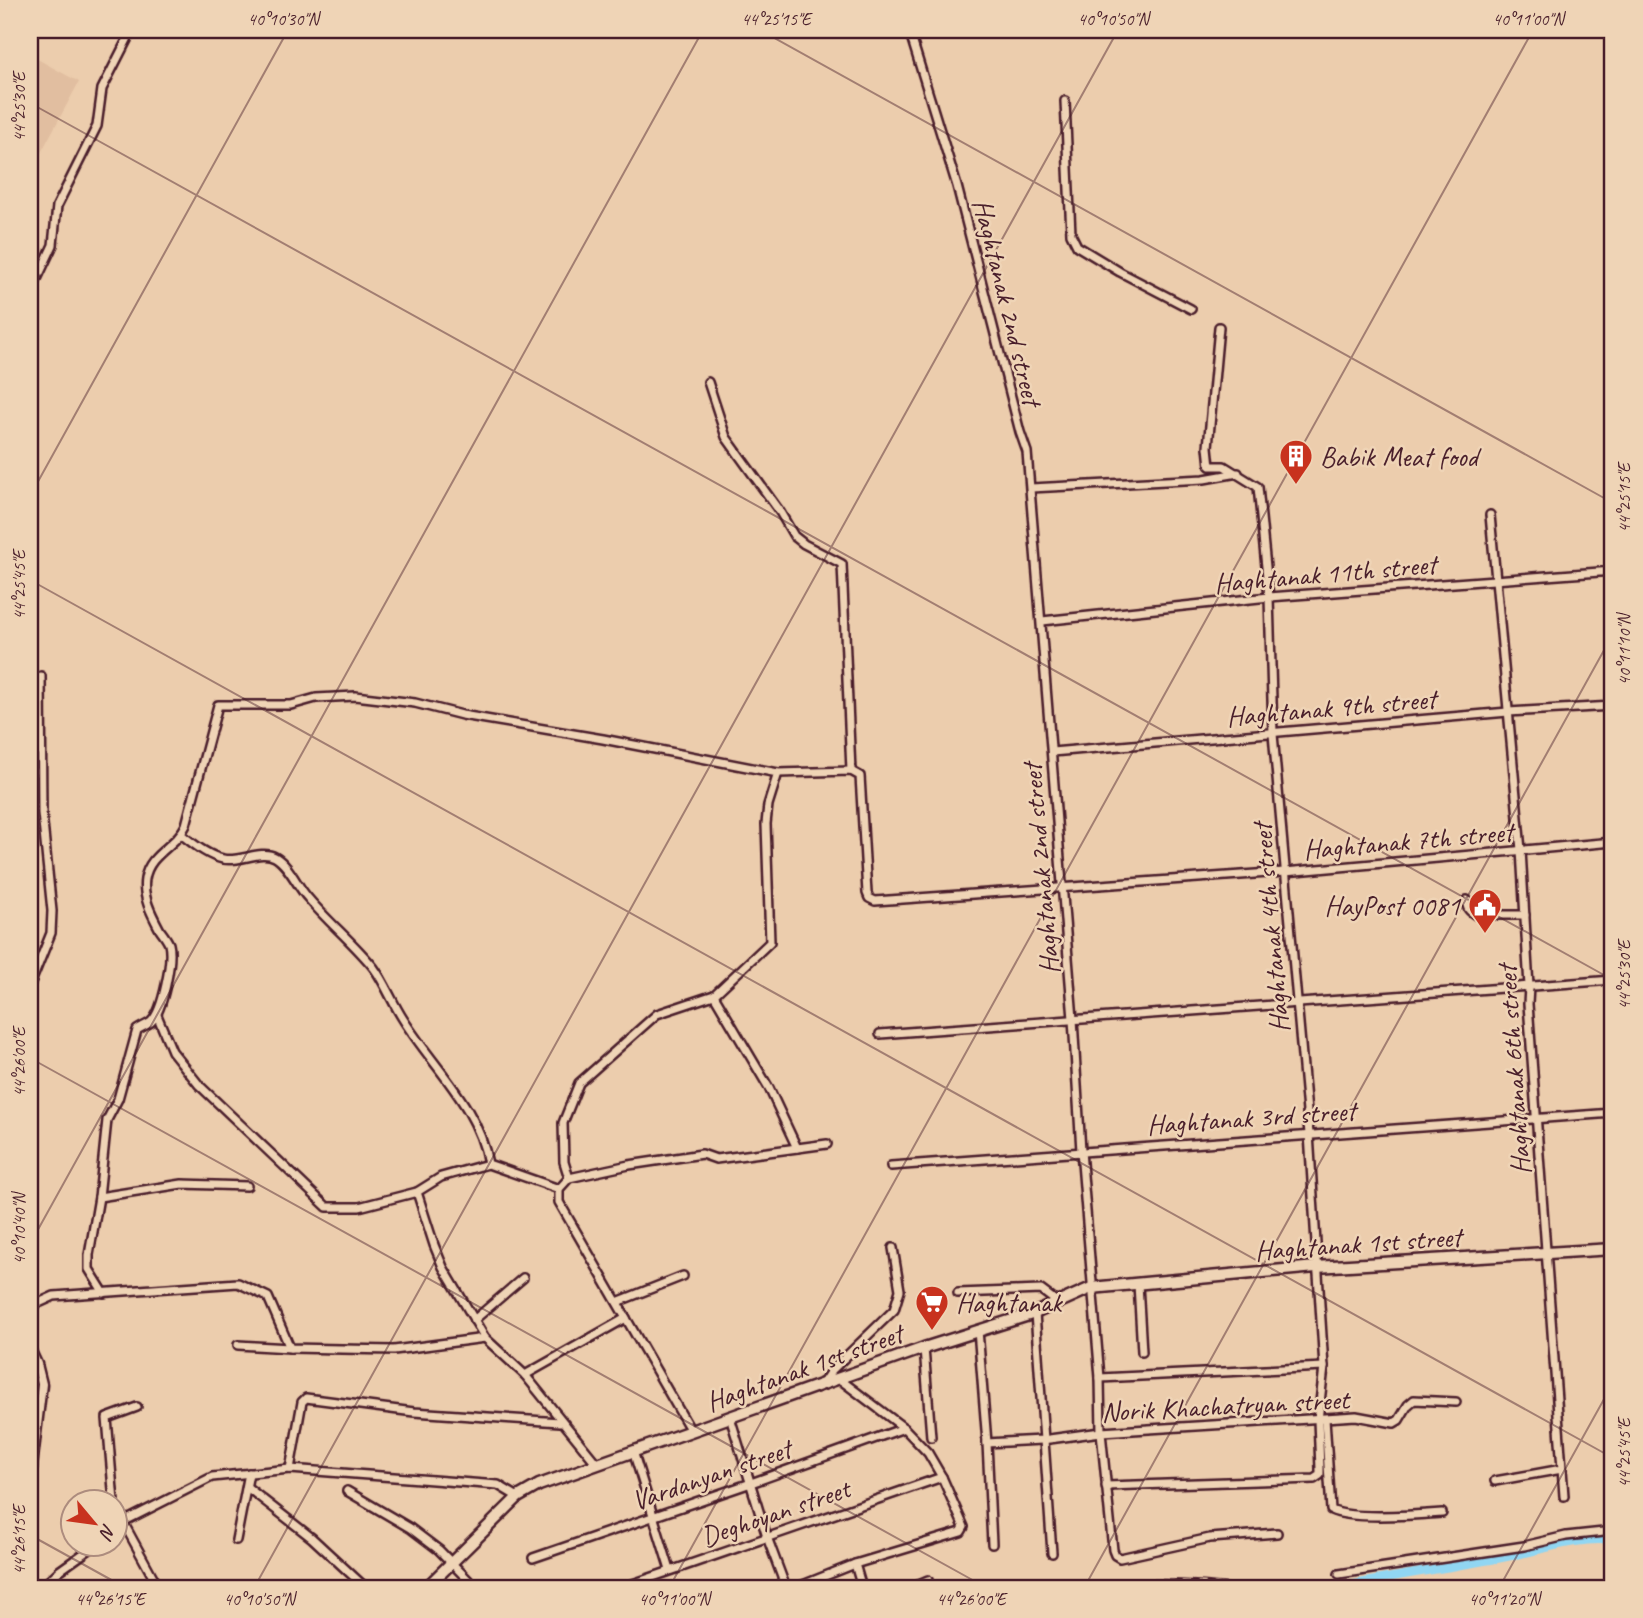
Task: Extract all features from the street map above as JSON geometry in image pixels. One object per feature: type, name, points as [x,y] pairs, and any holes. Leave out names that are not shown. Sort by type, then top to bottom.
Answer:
[{"type":"main road","name":"Haghtanak 1st street","points":[[426,1588],[517,1497],[539,1485],[823,1383],[1035,1313],[1091,1288],[1316,1267],[1613,1249]]},
{"type":"street","points":[[30,294],[53,245],[59,199],[95,132],[102,89],[132,30]]},
{"type":"street","name":"Haghtanak 2nd street","points":[[909,30],[957,186],[1027,452],[1073,1019],[1091,1288],[1100,1378],[1101,1432],[1113,1550],[1120,1558],[1209,1538],[1277,1532]]},
{"type":"street","points":[[1065,101],[1071,234],[1077,246],[1191,309]]},
{"type":"street","points":[[1219,327],[1208,447],[1210,466],[1224,466],[1238,473]]},
{"type":"street","points":[[104,1293],[89,1269],[89,1255],[99,1197],[107,1119],[118,1099],[137,1030],[150,1023],[157,1015],[169,962],[169,944],[145,895],[145,880],[155,857],[182,835],[218,705],[290,705],[316,698],[355,696],[415,703],[462,715],[603,738],[778,773],[851,771],[842,564],[794,536],[726,437],[708,382]]},
{"type":"street","points":[[1031,488],[1204,480],[1238,473]]},
{"type":"street","name":"Haghtanak 4th street","points":[[1238,473],[1258,487],[1269,597],[1273,734],[1309,1134],[1324,1367],[1321,1420]]},
{"type":"street","name":"Haghtanak 6th street","points":[[1490,515],[1521,850],[1528,1004],[1564,1496]]},
{"type":"street","name":"Haghtanak 11th street","points":[[1042,621],[1269,597],[1613,571]]},
{"type":"street","points":[[30,985],[51,933],[52,911],[42,813],[41,676]]},
{"type":"street","name":"Haghtanak 9th street","points":[[1052,752],[1508,712],[1613,706]]},
{"type":"street","name":"Haghtanak 7th street","points":[[851,771],[860,776],[867,893],[869,898],[875,901],[1285,872],[1613,842]]},
{"type":"street","points":[[569,1178],[564,1162],[563,1123],[579,1083],[657,1014],[714,995],[770,942],[766,824],[768,805],[778,773]]},
{"type":"street","points":[[182,835],[206,852],[224,860],[241,860],[267,854],[283,865],[309,900],[375,969],[403,1019],[474,1122],[486,1148],[488,1164]]},
{"type":"street","points":[[1467,900],[1466,906],[1476,915],[1525,915]]},
{"type":"street","points":[[880,1034],[1613,980]]},
{"type":"street","points":[[714,995],[769,1088],[797,1148]]},
{"type":"street","points":[[157,1015],[172,1051],[199,1085],[327,1207],[359,1207],[417,1192],[441,1177],[488,1164],[559,1189]]},
{"type":"street","name":"Haghtanak 3rd street","points":[[891,1166],[1613,1113]]},
{"type":"street","points":[[691,1431],[559,1202],[559,1189],[569,1178],[629,1165],[702,1154],[716,1159],[827,1144]]},
{"type":"street","points":[[99,1197],[182,1185],[247,1186]]},
{"type":"street","points":[[417,1192],[433,1245],[443,1267],[485,1338],[525,1375],[560,1422],[597,1464]]},
{"type":"street","points":[[823,1383],[831,1371],[894,1311],[900,1290],[893,1248]]},
{"type":"street","points":[[617,1302],[683,1276]]},
{"type":"street","points":[[474,1320],[523,1278]]},
{"type":"street","points":[[30,1307],[54,1297],[238,1283],[268,1297],[290,1348]]},
{"type":"street","points":[[1138,1284],[1142,1352]]},
{"type":"street","points":[[958,1293],[1041,1290],[1057,1302]]},
{"type":"street","points":[[1035,1313],[1052,1553]]},
{"type":"street","points":[[525,1375],[626,1318]]},
{"type":"street","points":[[978,1330],[992,1544]]},
{"type":"street","points":[[238,1345],[394,1350],[485,1338]]},
{"type":"street","points":[[924,1348],[931,1437]]},
{"type":"street","points":[[30,1349],[42,1384],[30,1484]]},
{"type":"street","points":[[1100,1378],[1324,1367]]},
{"type":"street","points":[[795,1588],[855,1564],[961,1532],[964,1522],[928,1452],[904,1428],[838,1378]]},
{"type":"street","points":[[290,1469],[302,1402],[306,1398],[414,1412],[560,1422]]},
{"type":"street","name":"Norik Khachatryan street","points":[[987,1443],[1042,1440],[1101,1432],[1356,1416],[1394,1423],[1414,1400],[1455,1402]]},
{"type":"street","points":[[113,1488],[107,1418],[137,1407]]},
{"type":"street","points":[[730,1417],[767,1537],[786,1588]]},
{"type":"street","points":[[1106,1486],[1314,1479],[1320,1475],[1321,1420]]},
{"type":"street","points":[[1321,1420],[1331,1510],[1339,1513],[1390,1516],[1442,1513]]},
{"type":"street","name":"Vardanyan street","points":[[533,1558],[904,1428]]},
{"type":"street","points":[[633,1451],[670,1570]]},
{"type":"street","points":[[130,1518],[212,1477],[290,1469],[498,1485],[517,1497]]},
{"type":"street","points":[[1495,1481],[1562,1469]]},
{"type":"street","points":[[236,1540],[250,1473]]},
{"type":"street","name":"Deghoyan street","points":[[621,1588],[942,1477]]},
{"type":"street","points":[[247,1487],[312,1538],[366,1588]]},
{"type":"street","points":[[347,1491],[410,1528],[451,1562],[475,1588]]},
{"type":"street","points":[[1339,1574],[1524,1546],[1566,1536],[1613,1531]]},
{"type":"street","points":[[130,1544],[159,1588]]},
{"type":"street","points":[[41,1588],[78,1558]]},
{"type":"street","points":[[855,1564],[862,1588]]},
{"type":"street","points":[[909,1588],[928,1580]]},
{"type":"shaded area","points":[[30,55],[79,82],[30,173]]},
{"type":"waterway","points":[[1333,1588],[1572,1543],[1613,1541]]},
{"type":"railway","points":[[1054,1588],[1150,1581],[1197,1582],[1245,1588]]},
{"type":"place","name":"Babik Meat food","points":[[1296,486]]},
{"type":"place","name":"HayPost 0081","points":[[1485,935]]},
{"type":"place","name":"Haghtanak","points":[[932,1332]]}]
